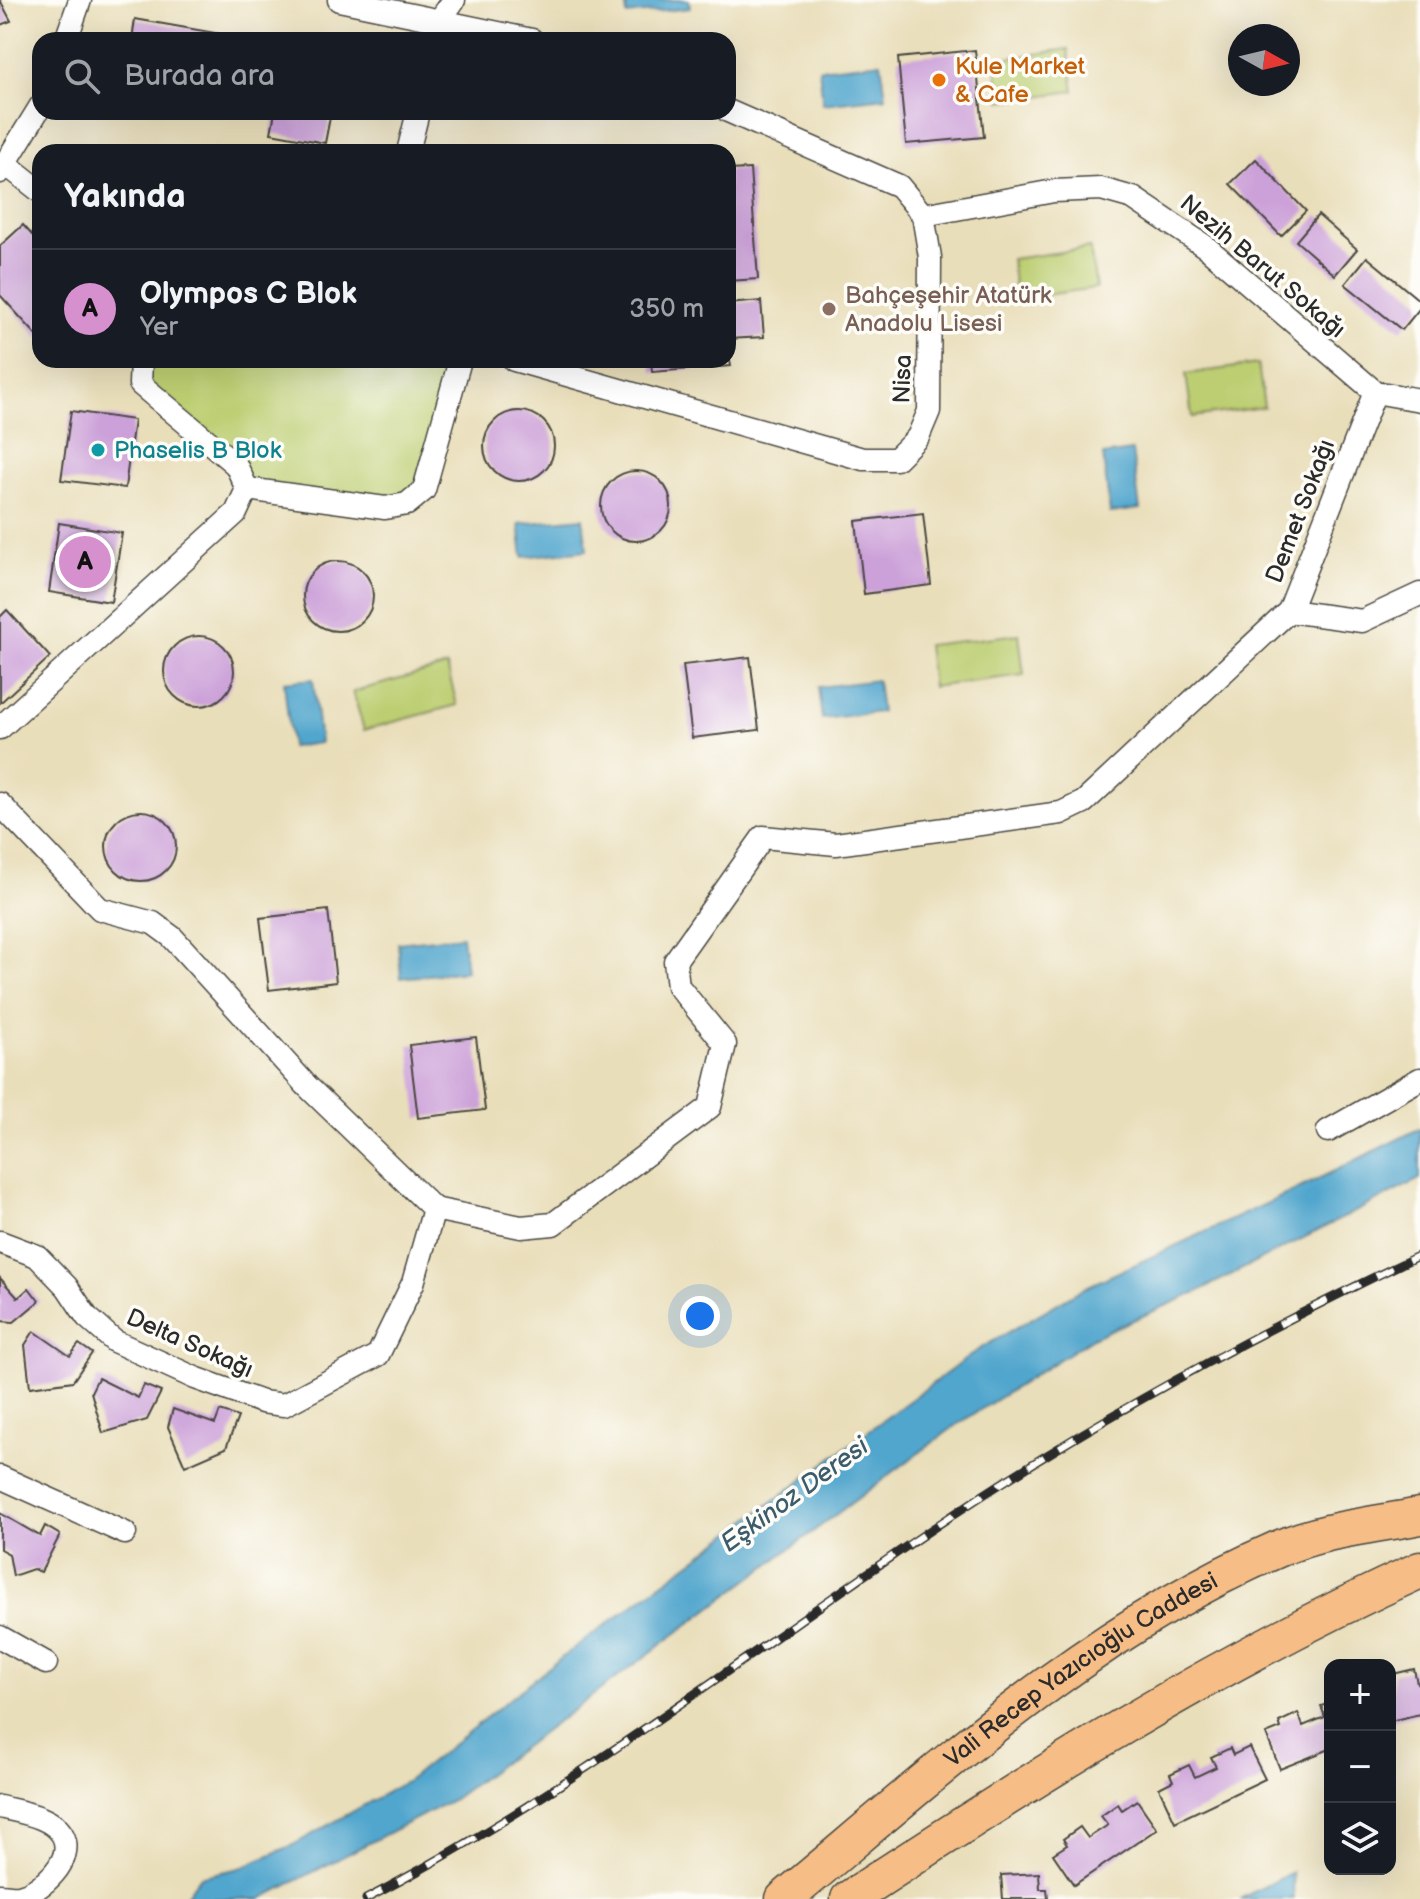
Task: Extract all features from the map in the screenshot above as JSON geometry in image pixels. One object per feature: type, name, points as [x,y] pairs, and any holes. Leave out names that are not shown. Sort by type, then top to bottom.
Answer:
[{"type":"main road","name":"Vali Recep Yazıcıoğlu Caddesi","points":[[784,1899],[1047,1682],[1138,1624],[1280,1548],[1420,1516]]},
{"type":"main road","points":[[849,1899],[943,1838],[1263,1645],[1420,1570]]},
{"type":"street","points":[[69,32],[80,0]]},
{"type":"street","points":[[339,0],[436,31],[454,0]]},
{"type":"street","points":[[736,115],[899,186],[923,215]]},
{"type":"street","points":[[32,120],[4,168],[32,186]]},
{"type":"street","points":[[410,144],[416,120]]},
{"type":"street","name":"Nezih Barut Sokağı","points":[[923,215],[1054,191],[1101,189],[1133,198],[1206,247],[1375,392]]},
{"type":"street","name":"Nisa","points":[[542,368],[863,459],[896,459],[918,437],[929,411],[930,257],[923,215]]},
{"type":"street","points":[[0,728],[236,513],[247,489],[236,465],[140,384],[141,368]]},
{"type":"street","points":[[247,489],[385,508],[407,504],[424,490],[458,368]]},
{"type":"street","points":[[1375,392],[1420,400]]},
{"type":"street","name":"Demet Sokağı","points":[[1375,392],[1289,611],[1362,621],[1420,594]]},
{"type":"street","points":[[0,804],[100,909],[153,923],[172,937],[307,1086],[434,1209],[521,1227],[553,1224],[710,1107],[725,1044],[678,986],[675,961],[763,837],[836,844],[1061,813],[1084,802],[1289,611]]},
{"type":"street","points":[[1328,1131],[1420,1079]]},
{"type":"street","name":"Delta Sokağı","points":[[0,1242],[37,1256],[67,1287],[87,1317],[114,1341],[195,1378],[262,1402],[284,1405],[378,1355],[413,1283],[434,1209]]},
{"type":"street","points":[[0,1477],[125,1533]]},
{"type":"street","points":[[0,1637],[46,1663]]},
{"type":"street","points":[[0,1807],[38,1818],[54,1827],[63,1836],[65,1850],[60,1866],[44,1882],[20,1896],[0,1895]]},
{"type":"green space","points":[[1068,49],[1074,91],[1001,101],[995,60]]},
{"type":"green space","points":[[1090,248],[1096,288],[1016,299],[1011,259]]},
{"type":"green space","points":[[1258,364],[1264,407],[1192,417],[1186,374]]},
{"type":"green space","points":[[141,368],[457,368],[407,504],[247,489],[140,384]]},
{"type":"green space","points":[[1019,634],[1024,675],[932,687],[927,645]]},
{"type":"green space","points":[[447,666],[457,705],[364,730],[353,692]]},
{"type":"water","points":[[625,0],[689,0],[690,8],[627,15]]},
{"type":"water","points":[[881,62],[886,97],[823,104],[819,69]]},
{"type":"water","points":[[1132,451],[1140,509],[1110,513],[1103,455]]},
{"type":"water","points":[[583,518],[587,550],[523,557],[519,524]]},
{"type":"water","points":[[313,679],[320,743],[291,747],[284,682]]},
{"type":"water","points":[[877,680],[881,712],[822,719],[818,687]]},
{"type":"water","points":[[462,936],[466,971],[401,978],[398,943]]},
{"type":"water","name":"Eşkinoz Deresi","points":[[1420,1128],[1420,1179],[1193,1294],[1094,1337],[955,1426],[452,1800],[261,1899],[184,1899],[200,1877],[240,1868],[293,1845],[407,1781],[553,1664],[978,1350],[1082,1289],[1298,1189]]},
{"type":"water","points":[[1292,1872],[1294,1899],[1240,1899]]},
{"type":"building","points":[[0,0],[11,21],[0,25]]},
{"type":"building","points":[[135,19],[210,32],[133,32]]},
{"type":"building","name":"Kule Market & Cafe","points":[[975,50],[984,137],[906,144],[898,58]]},
{"type":"building","points":[[273,120],[329,120],[325,143],[271,133]]},
{"type":"building","points":[[1256,159],[1306,211],[1281,236],[1230,184]]},
{"type":"building","points":[[750,169],[758,279],[736,280],[736,170]]},
{"type":"building","points":[[1318,215],[1357,249],[1335,275],[1296,241]]},
{"type":"building","points":[[23,225],[32,235],[32,330],[0,295],[0,246]]},
{"type":"building","points":[[1367,257],[1420,301],[1420,308],[1402,330],[1345,284]]},
{"type":"building","points":[[761,301],[764,337],[736,339],[736,303]]},
{"type":"building","points":[[652,368],[705,368],[652,372]]},
{"type":"building","name":"Phaselis B Blok","points":[[71,411],[134,420],[125,488],[61,480]]},
{"type":"building","points":[[519,411],[538,417],[548,427],[554,446],[548,465],[538,475],[519,481],[500,475],[490,465],[484,446],[490,427],[500,417]]},
{"type":"building","points":[[636,471],[655,477],[665,487],[671,506],[665,525],[655,535],[636,541],[617,535],[607,525],[601,506],[607,487],[617,477]]},
{"type":"building","points":[[923,513],[931,585],[864,594],[856,521]]},
{"type":"building","points":[[59,523],[122,533],[111,602],[49,592]]},
{"type":"building","points":[[338,561],[357,567],[367,577],[373,596],[367,615],[357,625],[338,631],[319,625],[309,615],[303,596],[309,577],[319,567]]},
{"type":"building","points":[[7,610],[50,657],[0,703],[0,617]]},
{"type":"building","points":[[199,636],[218,642],[228,652],[234,671],[228,690],[218,700],[199,706],[180,700],[170,690],[164,671],[170,652],[180,642]]},
{"type":"building","points":[[750,657],[759,730],[692,738],[683,665]]},
{"type":"building","points":[[141,811],[160,817],[170,827],[176,846],[170,865],[160,875],[141,881],[122,875],[112,865],[106,846],[112,827],[122,817]]},
{"type":"building","points":[[328,910],[336,982],[269,990],[260,918]]},
{"type":"building","points":[[476,1037],[485,1110],[418,1118],[409,1045]]},
{"type":"building","points":[[0,1278],[18,1298],[29,1288],[39,1301],[14,1322],[0,1321]]},
{"type":"building","points":[[34,1331],[70,1356],[79,1344],[92,1353],[73,1381],[30,1387],[25,1345]]},
{"type":"building","points":[[98,1378],[138,1398],[144,1385],[161,1392],[147,1420],[103,1433],[91,1392]]},
{"type":"building","points":[[173,1409],[215,1424],[220,1411],[238,1417],[226,1448],[185,1466],[168,1427]]},
{"type":"building","points":[[0,1513],[40,1536],[45,1526],[60,1535],[41,1572],[33,1569],[13,1576],[9,1554],[0,1549]]},
{"type":"building","points":[[1414,1669],[1417,1683],[1420,1682],[1420,1714],[1396,1720],[1396,1673]]},
{"type":"building","points":[[1298,1713],[1303,1726],[1324,1717],[1324,1751],[1280,1769],[1266,1734],[1281,1728],[1279,1722]]},
{"type":"building","points":[[1249,1747],[1265,1779],[1175,1822],[1159,1788],[1173,1781],[1170,1774],[1189,1765],[1195,1777],[1216,1767],[1211,1757],[1230,1748],[1233,1755]]},
{"type":"building","points":[[1137,1800],[1157,1829],[1074,1885],[1053,1854],[1067,1845],[1063,1839],[1080,1827],[1088,1838],[1108,1825],[1101,1816],[1118,1804],[1122,1810]]},
{"type":"building","points":[[1039,1873],[1040,1889],[1047,1889],[1048,1899],[1003,1899],[1001,1875]]},
{"type":"railway","points":[[366,1899],[446,1855],[600,1759],[898,1552],[1082,1434],[1193,1370],[1420,1255]]},
{"type":"place","name":"Kule Market & Cafe","points":[[939,80]]},
{"type":"place","name":"Bahçeşehir Atatürk Anadolu Lisesi","points":[[829,309]]},
{"type":"place","name":"Phaselis B Blok","points":[[98,450]]},
{"type":"place","name":"Olympos C Blok","points":[[85,562]]}]
